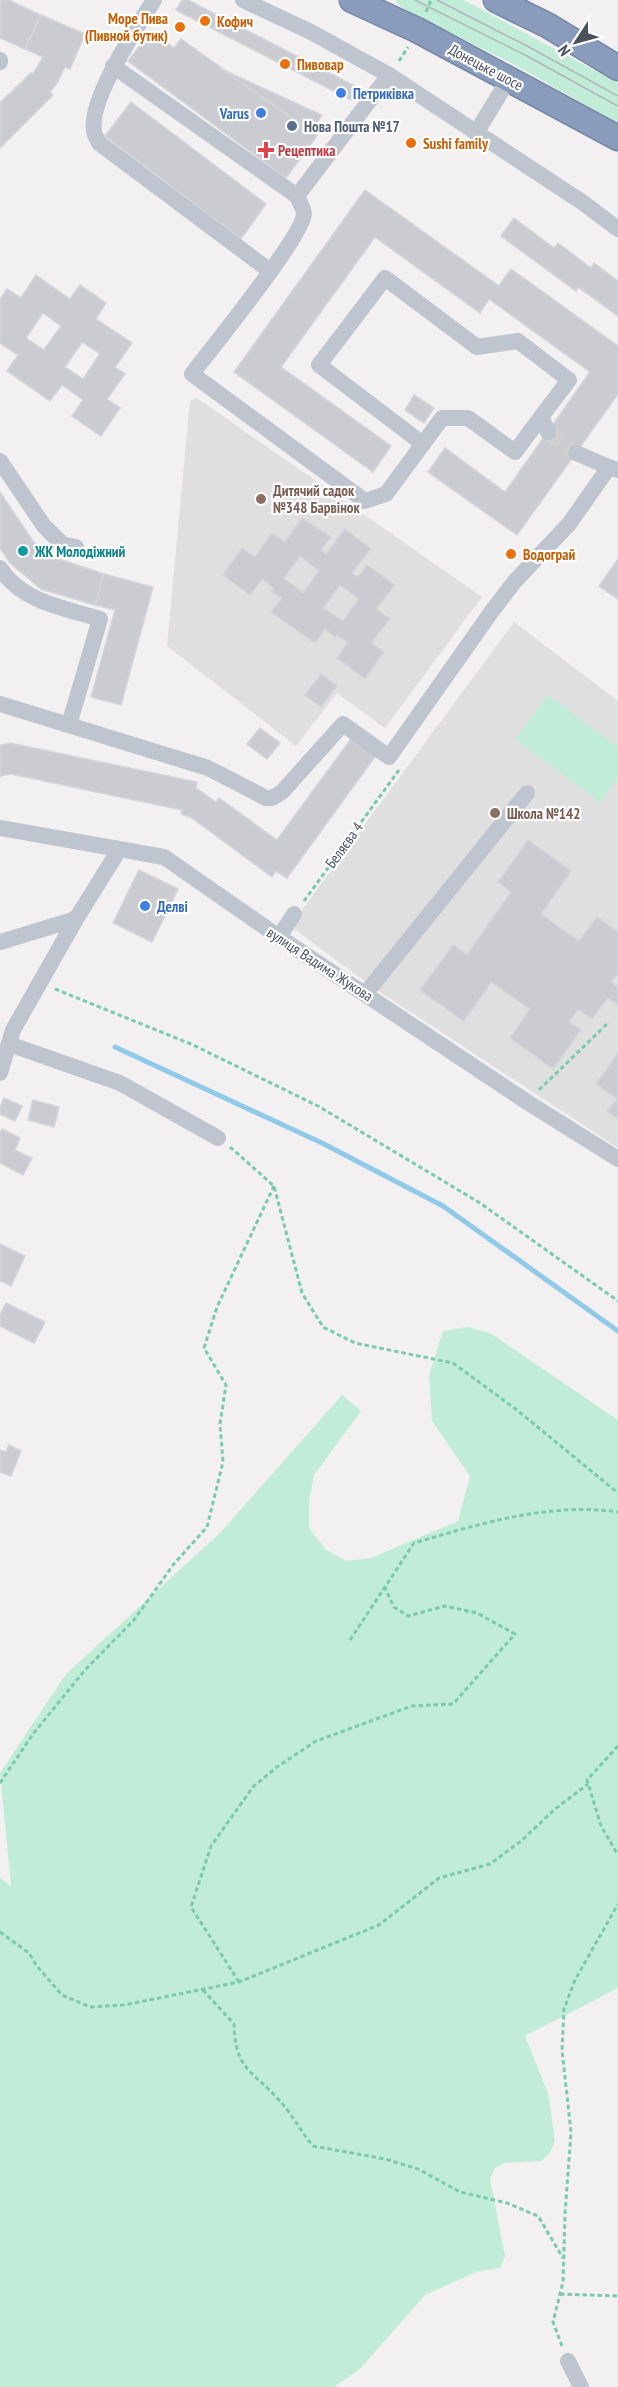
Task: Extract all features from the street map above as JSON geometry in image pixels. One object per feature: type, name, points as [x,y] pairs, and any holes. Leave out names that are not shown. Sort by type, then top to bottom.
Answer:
[{"type":"highway","points":[[496,0],[547,25],[618,68]]},
{"type":"highway","name":"Донецьке шосе","points":[[363,2],[618,138]]},
{"type":"street","points":[[154,0],[113,66],[96,108],[93,129],[99,143],[270,271]]},
{"type":"street","points":[[243,0],[311,33],[388,75],[582,202],[618,229]]},
{"type":"street","points":[[113,66],[297,196],[304,213],[300,228],[192,374],[365,501],[386,494],[423,444],[442,418],[468,418],[516,452],[544,424],[569,380],[518,341],[477,347],[386,278],[319,365],[423,444]]},
{"type":"street","points":[[297,196],[388,75]]},
{"type":"street","points":[[476,133],[509,79]]},
{"type":"street","points":[[0,704],[208,768],[266,798],[272,798],[282,792],[343,724],[389,757],[515,581],[569,524],[614,469],[576,453]]},
{"type":"street","points":[[0,461],[44,526],[62,544],[76,547]]},
{"type":"street","points":[[0,568],[16,586],[39,600],[100,619],[69,725]]},
{"type":"street","points":[[366,993],[527,793]]},
{"type":"street","name":"вулиця Вадима Жукова","points":[[0,828],[164,857],[279,937],[527,1102],[618,1159]]},
{"type":"street","points":[[0,1072],[7,1034],[119,850]]},
{"type":"street","points":[[279,937],[294,914]]},
{"type":"street","points":[[0,942],[76,919]]},
{"type":"street","points":[[7,1034],[120,1083],[218,1138]]},
{"type":"street","points":[[568,2361],[581,2387]]},
{"type":"path","name":"Беляєва 4","points":[[294,914],[401,767],[389,757]]},
{"type":"path","points":[[40,982],[191,1044],[318,1106],[480,1203],[618,1301]]},
{"type":"path","points":[[527,1102],[609,1022]]},
{"type":"path","points":[[218,1138],[245,1158],[274,1186],[302,1293],[323,1328],[355,1343],[453,1363],[517,1410],[618,1493]]},
{"type":"path","points":[[0,1783],[40,1725],[85,1670],[134,1620],[173,1565],[207,1527],[223,1462],[220,1424],[226,1385],[204,1348],[218,1307],[274,1186]]},
{"type":"path","points":[[350,1640],[414,1543],[490,1520],[538,1513],[602,1510],[618,1512]]},
{"type":"path","points":[[239,1982],[191,1908],[211,1846],[253,1787],[277,1767],[316,1741],[412,1706],[453,1704],[515,1634],[477,1613],[445,1606],[408,1616],[394,1607],[385,1588]]},
{"type":"path","points":[[618,1746],[587,1780],[601,1826],[618,1855]]},
{"type":"path","points":[[0,1932],[29,1953],[36,1965],[62,1995],[90,2007],[124,2005],[239,1982],[379,1925],[439,1878],[490,1864],[588,1784]]},
{"type":"path","points":[[568,2361],[553,2322],[563,2282],[571,2132],[562,2050],[564,2010],[575,1980],[618,1904]]},
{"type":"path","points":[[203,1990],[234,2024],[234,2045],[247,2071],[266,2085],[282,2103],[313,2146],[386,2159],[418,2169],[460,2192],[507,2203],[538,2216],[563,2258]]},
{"type":"path","points":[[560,2294],[618,2296]]},
{"type":"shaded area","name":"Дитячий садок №348 Барвінок","points":[[197,398],[482,597],[385,728],[337,693],[296,746],[167,646],[190,401]]},
{"type":"shaded area","name":"Школа №142","points":[[514,622],[618,701],[618,1148],[371,986],[290,926]]},
{"type":"green space","points":[[396,0],[464,0],[618,83],[618,123],[513,64],[405,10]]},
{"type":"green space","points":[[548,695],[618,747],[618,778],[600,802],[515,739]]},
{"type":"green space","points":[[467,1327],[490,1333],[618,1420],[618,1988],[525,2036],[548,2093],[555,2140],[551,2151],[542,2161],[505,2163],[495,2168],[490,2179],[505,2256],[500,2268],[476,2272],[425,2295],[360,2369],[334,2387],[0,2387],[0,1878],[11,1886],[0,1773],[66,1674],[220,1533],[342,1395],[361,1411],[314,1475],[309,1501],[309,1528],[325,1549],[346,1561],[371,1558],[458,1521],[470,1476],[432,1421],[429,1375],[443,1331]]},
{"type":"building","points":[[0,0],[9,0],[41,15],[25,49],[0,38]]},
{"type":"building","points":[[182,0],[188,0],[357,87],[351,100],[176,10]]},
{"type":"building","points":[[41,15],[85,34],[70,69],[65,67],[50,92],[53,95],[0,148],[0,103],[31,73],[33,74],[43,57],[25,49]]},
{"type":"building","points":[[151,31],[174,48],[181,39],[317,136],[286,178],[128,61]]},
{"type":"building","points":[[219,68],[322,115],[312,131]]},
{"type":"building","points":[[131,102],[266,204],[241,239],[105,136]]},
{"type":"building","points":[[365,190],[499,286],[511,269],[618,346],[618,394],[517,535],[428,472],[445,448],[505,492],[590,372],[489,299],[480,313],[375,237],[281,367],[391,446],[373,472],[234,372]]},
{"type":"building","points":[[514,218],[554,248],[558,243],[591,268],[594,263],[618,281],[618,316],[578,287],[576,291],[501,236]]},
{"type":"building","points":[[36,275],[70,299],[80,285],[106,303],[96,319],[132,343],[115,367],[125,374],[107,399],[120,408],[101,436],[72,416],[83,400],[62,385],[50,401],[7,371],[18,355],[0,343],[0,299],[7,289],[21,298]],"holes":[[[43,313],[61,326],[44,350],[26,338]],[[82,342],[100,354],[83,379],[65,367]]]},
{"type":"building","points":[[414,395],[434,408],[424,423],[405,410]]},
{"type":"building","name":"ЖК Молодіжний","points":[[0,492],[33,541],[47,555],[104,574],[95,605],[41,589],[10,563],[0,548]]},
{"type":"building","points":[[302,518],[331,537],[321,550],[326,554],[345,529],[371,549],[352,573],[358,577],[367,565],[395,585],[376,609],[390,619],[371,643],[384,652],[365,679],[337,658],[348,643],[337,635],[335,637],[325,629],[315,643],[271,612],[282,598],[271,591],[274,588],[262,579],[250,595],[223,575],[242,548],[255,557],[272,533],[285,542]],"holes":[[[300,556],[319,571],[303,593],[284,578]],[[340,585],[359,599],[343,621],[323,608]]]},
{"type":"building","points":[[618,559],[618,599],[599,586]]},
{"type":"building","points":[[104,574],[153,587],[121,705],[91,697],[115,610],[95,605]]},
{"type":"building","points":[[321,674],[337,686],[321,707],[305,695]]},
{"type":"building","points":[[260,728],[280,743],[267,759],[247,744]]},
{"type":"building","points":[[353,736],[377,754],[287,878],[276,871],[272,877],[192,818],[181,814],[182,810],[11,774],[0,776],[0,745],[10,743],[197,782],[196,788],[216,802],[219,798],[277,840]]},
{"type":"building","points":[[528,840],[571,871],[541,914],[579,941],[597,917],[618,932],[618,973],[611,982],[618,987],[618,1005],[608,998],[592,1019],[578,1009],[569,1022],[581,1030],[553,1069],[510,1038],[530,1009],[491,982],[464,1021],[420,990],[453,945],[467,955],[511,892],[498,882]]},
{"type":"building","name":"Делві","points":[[139,870],[178,889],[152,942],[113,923]]},
{"type":"building","points":[[618,1053],[618,1119],[607,1111],[617,1099],[596,1084]]},
{"type":"building","points":[[4,1098],[22,1106],[15,1121],[0,1114]]},
{"type":"building","points":[[33,1100],[59,1107],[54,1127],[28,1120]]},
{"type":"building","points":[[2,1129],[20,1138],[15,1150],[32,1158],[23,1175],[0,1163]]},
{"type":"building","points":[[0,1244],[25,1256],[11,1286],[0,1281]]},
{"type":"building","points":[[6,1303],[45,1322],[34,1343],[0,1326],[0,1315]]},
{"type":"building","points":[[9,1445],[21,1451],[11,1476],[0,1472],[0,1450],[6,1452]]},
{"type":"waterway","points":[[115,1047],[322,1143],[443,1206],[618,1331]]},
{"type":"tunnel","points":[[548,432],[576,453]]},
{"type":"tram line","points":[[415,0],[525,55],[618,106]]},
{"type":"tram line","points":[[437,0],[618,96]]},
{"type":"place","name":"Кофич","points":[[205,21]]},
{"type":"place","name":"Море Пива (Пивной бутик)","points":[[180,27]]},
{"type":"place","name":"Пивовар","points":[[285,64]]},
{"type":"place","name":"Петриківка","points":[[341,93]]},
{"type":"place","name":"Varus","points":[[261,113]]},
{"type":"place","name":"Нова Пошта №17","points":[[292,126]]},
{"type":"place","name":"Sushi family","points":[[411,143]]},
{"type":"place","name":"Рецептика","points":[[266,150]]},
{"type":"place","name":"Дитячий садок №348 Барвінок","points":[[261,499]]},
{"type":"place","name":"ЖК Молодіжний","points":[[23,551]]},
{"type":"place","name":"Водограй","points":[[511,554]]},
{"type":"place","name":"Школа №142","points":[[495,813]]},
{"type":"place","name":"Делві","points":[[145,906]]}]
